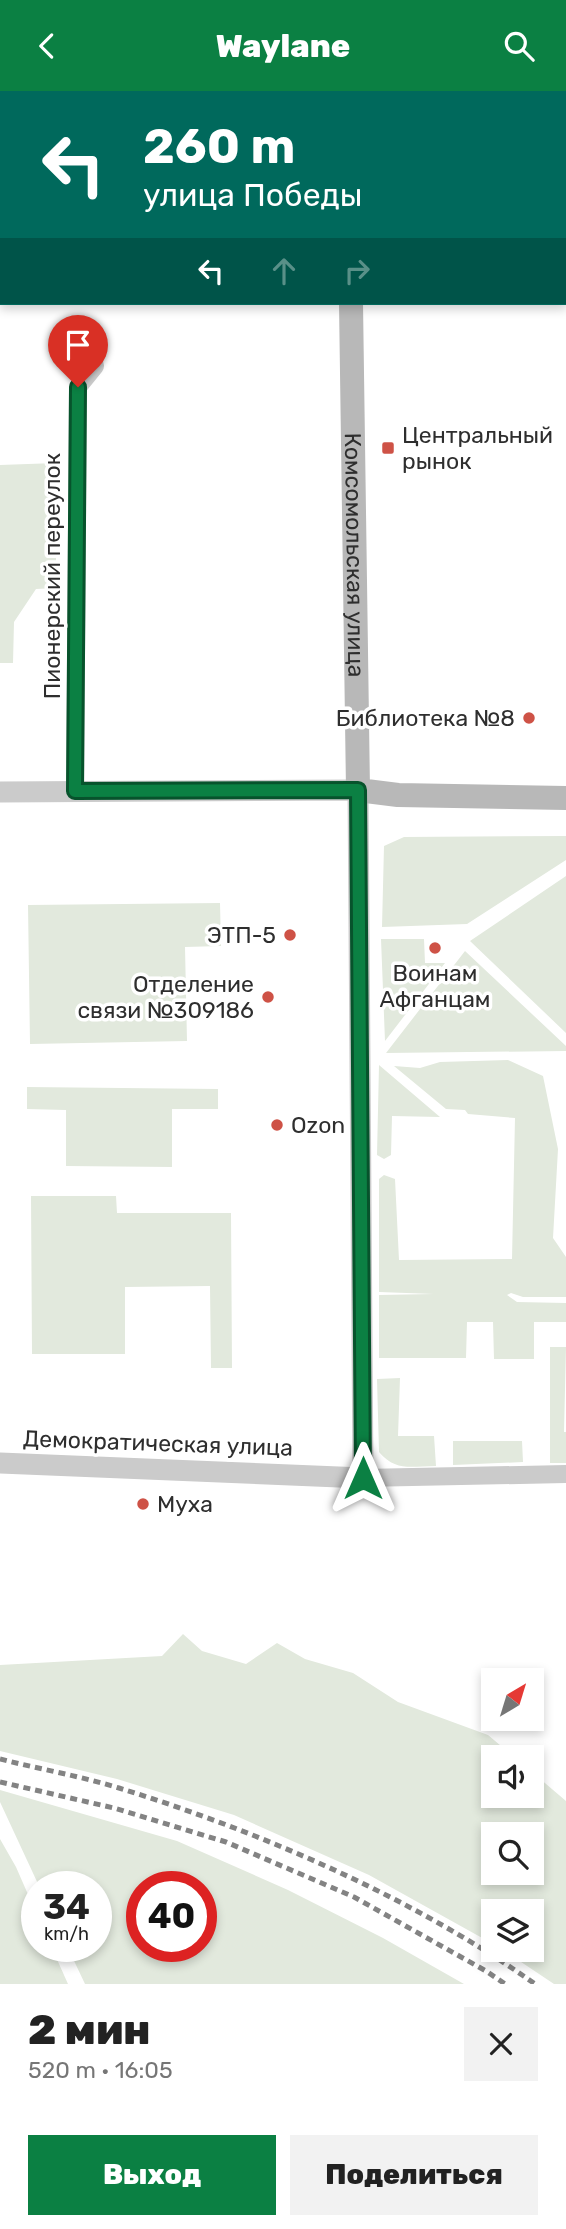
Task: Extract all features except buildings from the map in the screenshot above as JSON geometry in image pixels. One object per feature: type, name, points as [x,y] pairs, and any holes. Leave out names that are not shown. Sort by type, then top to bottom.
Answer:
[{"type":"main road","name":"Комсомольская улица","points":[[351,305],[358,790]]},
{"type":"main road","points":[[358,790],[398,795],[566,797]]},
{"type":"street","name":"Пионерский переулок","points":[[75,791],[78,387],[96,366]]},
{"type":"street","points":[[0,792],[358,790]]},
{"type":"street","name":"Комсомольская улица","points":[[358,790],[363,1478]]},
{"type":"street","name":"Демократическая улица","points":[[0,1463],[363,1478],[566,1474]]},
{"type":"shaded area","points":[[56,463],[56,588],[36,589],[14,622],[13,663],[0,663],[0,465]]},
{"type":"shaded area","points":[[566,836],[566,860],[467,924],[382,927],[384,846],[404,837]]},
{"type":"shaded area","points":[[566,876],[566,1033],[470,941]]},
{"type":"shaded area","points":[[220,903],[221,946],[185,947],[187,1041],[30,1044],[28,905]]},
{"type":"shaded area","points":[[381,939],[424,939],[425,963],[445,963],[385,1041]]},
{"type":"shaded area","points":[[465,951],[566,1046],[566,1051],[386,1053]]},
{"type":"shaded area","points":[[508,1060],[543,1076],[558,1149],[553,1238],[566,1257],[566,1297],[523,1297],[511,1293],[507,1295],[517,1302],[566,1303],[566,1322],[534,1322],[534,1359],[494,1359],[493,1322],[467,1322],[466,1358],[379,1358],[379,1295],[434,1294],[379,1292],[379,1179],[384,1175],[395,1179],[399,1260],[512,1259],[515,1118],[468,1114],[465,1110],[446,1109],[394,1066],[420,1068],[440,1062]]},
{"type":"shaded area","points":[[379,1065],[440,1117],[392,1116],[391,1155],[384,1159],[377,1155]]},
{"type":"shaded area","points":[[27,1087],[218,1089],[218,1109],[172,1109],[172,1167],[66,1166],[66,1110],[27,1109]]},
{"type":"shaded area","points":[[31,1196],[116,1196],[117,1213],[231,1213],[232,1368],[211,1368],[210,1286],[125,1287],[125,1354],[32,1354]]},
{"type":"shaded area","points":[[550,1347],[566,1347],[566,1463],[550,1463]]},
{"type":"shaded area","points":[[400,1378],[398,1436],[434,1436],[436,1466],[398,1465],[379,1452],[377,1379]]},
{"type":"shaded area","points":[[453,1441],[522,1441],[523,1462],[453,1465]]},
{"type":"shaded area","points":[[183,1634],[202,1651],[246,1664],[277,1643],[305,1659],[353,1673],[398,1702],[488,1735],[500,1745],[481,1745],[481,1808],[544,1808],[544,1782],[566,1801],[566,1984],[554,1984],[521,1962],[544,1962],[544,1899],[481,1899],[481,1937],[369,1875],[234,1815],[117,1779],[0,1751],[0,1665],[162,1656]]},
{"type":"shaded area","points":[[0,1790],[177,1841],[288,1890],[383,1938],[464,1984],[85,1984],[75,1962],[112,1962],[112,1871],[32,1871],[0,1802]]},
{"type":"shaded area","points":[[0,1839],[21,1878],[21,1962],[58,1962],[68,1984],[0,1984]]},
{"type":"railway","points":[[0,1759],[119,1788],[227,1825],[281,1847],[335,1870],[439,1923],[535,1984]]},
{"type":"railway","points":[[0,1782],[114,1808],[226,1842],[354,1897],[505,1984]]},
{"type":"place","name":"Центральный рынок","points":[[388,448]]},
{"type":"place","name":"Библиотека №8","points":[[529,718]]},
{"type":"place","name":"ЭТП-5","points":[[290,935]]},
{"type":"place","name":"Воинам Афганцам","points":[[435,948]]},
{"type":"place","name":"Отделение связи №309186","points":[[268,997]]},
{"type":"place","name":"Ozon","points":[[277,1125]]},
{"type":"place","name":"Муха","points":[[143,1504]]},
{"type":"route","points":[[78,387],[75,791],[358,790],[363,1478]]}]
